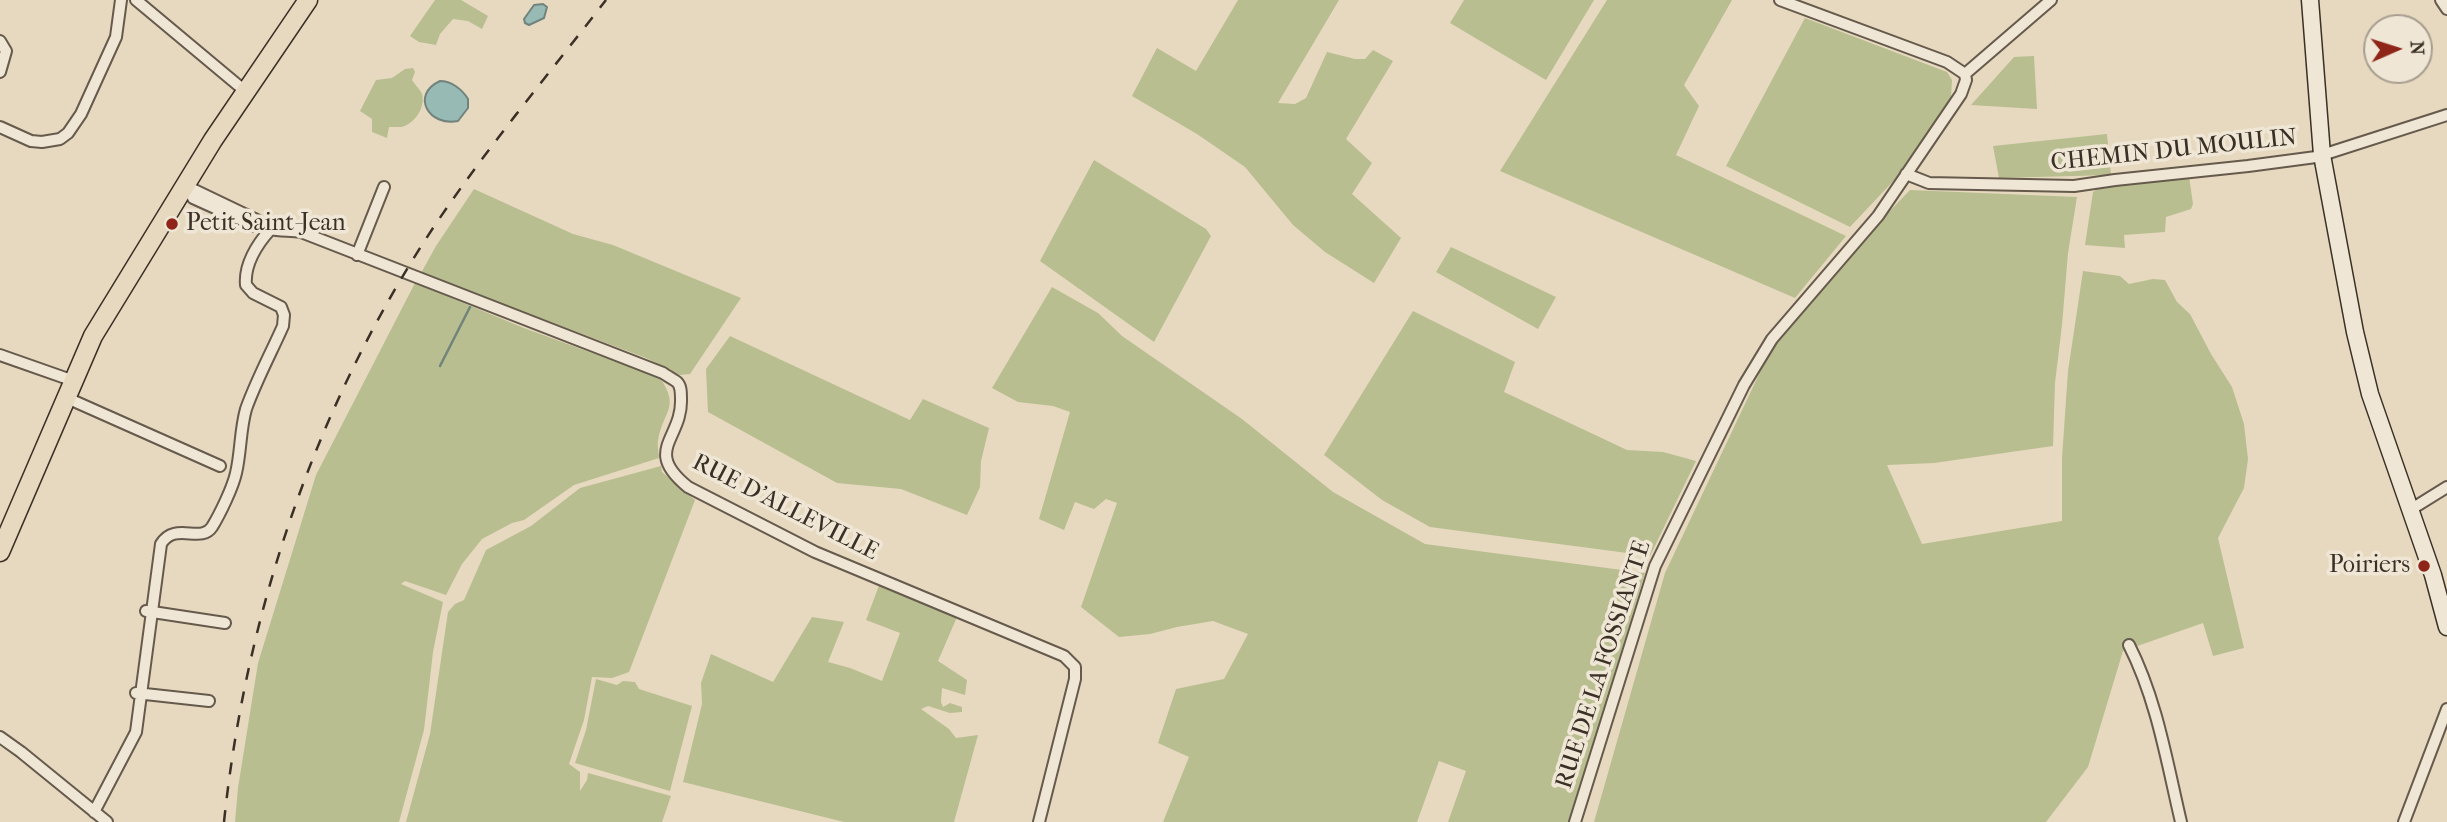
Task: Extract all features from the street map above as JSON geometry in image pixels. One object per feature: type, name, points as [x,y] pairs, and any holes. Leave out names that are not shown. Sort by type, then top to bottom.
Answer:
[{"type":"main road","points":[[0,552],[93,336],[182,188],[308,0]]},
{"type":"main road","points":[[2309,0],[2322,155],[2358,345],[2374,407],[2447,626]]},
{"type":"street","points":[[0,127],[32,141],[42,142],[60,139],[68,133],[81,114],[116,37],[121,0]]},
{"type":"street","points":[[136,0],[245,91]]},
{"type":"street","points":[[1780,0],[1947,62],[1965,75],[2051,0]]},
{"type":"street","points":[[2441,0],[2447,9]]},
{"type":"street","points":[[0,41],[6,51],[0,72]]},
{"type":"street","name":"RUE DE LA FOSSIANTE","points":[[1575,822],[1655,566],[1744,385],[1772,339],[1878,216],[1961,94],[1965,75]]},
{"type":"street","name":"CHEMIN DU MOULIN","points":[[1906,174],[1929,183],[2074,186],[2322,155],[2447,115]]},
{"type":"street","points":[[357,255],[384,187]]},
{"type":"street","name":"RUE D'ALLEVILLE","points":[[182,188],[254,226],[301,232],[663,373],[678,383],[681,390],[681,411],[666,447],[667,463],[673,475],[688,487],[815,552],[1056,652],[1072,662],[1075,679],[1039,822]]},
{"type":"street","points":[[94,812],[136,732],[138,693],[158,551],[165,537],[179,532],[208,532],[236,476],[247,408],[284,326],[281,307],[253,293],[246,285],[247,268],[266,228]]},
{"type":"street","points":[[0,355],[74,380]]},
{"type":"street","points":[[67,398],[220,467]]},
{"type":"street","points":[[2410,510],[2447,486]]},
{"type":"street","points":[[148,612],[225,622]]},
{"type":"street","points":[[2129,646],[2149,693],[2181,822]]},
{"type":"street","points":[[138,693],[209,701]]},
{"type":"street","points":[[2404,822],[2447,709]]},
{"type":"street","points":[[0,737],[21,751],[107,822]]},
{"type":"green space","points":[[435,0],[461,0],[488,16],[482,29],[468,21],[453,19],[440,34],[436,45],[419,42],[410,36]]},
{"type":"green space","points":[[1238,0],[1339,0],[1278,103],[1295,104],[1306,98],[1327,52],[1365,59],[1373,50],[1393,61],[1346,139],[1372,163],[1352,194],[1401,238],[1374,283],[1325,252],[1293,225],[1245,167],[1197,134],[1132,96],[1157,48],[1196,71]]},
{"type":"green space","points":[[1464,0],[1594,0],[1546,80],[1450,23]]},
{"type":"green space","points":[[1607,0],[1732,0],[1684,85],[1699,106],[1676,155],[1846,236],[1795,298],[1500,171]]},
{"type":"green space","points":[[1805,18],[1947,72],[1952,80],[1951,98],[1936,122],[1898,176],[1850,227],[1726,166]]},
{"type":"green space","points":[[2034,56],[2037,109],[1971,105],[2014,57]]},
{"type":"green space","points":[[413,68],[415,72],[412,80],[423,99],[418,115],[406,126],[389,127],[387,138],[372,132],[372,119],[360,111],[376,80],[392,78],[405,69]]},
{"type":"green space","points":[[2107,134],[2111,175],[1999,178],[1993,146]]},
{"type":"green space","points":[[1094,160],[1206,229],[1211,236],[1154,342],[1040,261]]},
{"type":"green space","points":[[2189,176],[2193,204],[2191,209],[2166,217],[2165,232],[2124,235],[2125,248],[2085,245],[2093,192],[2099,188]]},
{"type":"green space","points":[[474,189],[573,234],[613,245],[741,298],[690,374],[680,375],[646,358],[421,273]]},
{"type":"green space","points":[[1910,190],[2077,197],[2068,253],[2055,383],[2053,446],[1934,463],[1887,465],[1922,544],[2062,521],[2062,458],[2068,371],[2083,271],[2120,276],[2129,284],[2153,279],[2165,280],[2177,302],[2190,314],[2232,387],[2244,424],[2248,459],[2244,488],[2218,538],[2244,648],[2213,656],[2203,623],[2123,651],[2088,767],[2046,822],[1594,822],[1665,573],[1771,349],[1853,249]]},
{"type":"green space","points":[[1451,247],[1556,297],[1538,329],[1436,272]]},
{"type":"green space","points":[[415,283],[524,328],[660,378],[670,403],[658,441],[659,458],[574,485],[524,520],[512,523],[482,539],[462,564],[446,595],[405,581],[401,584],[443,602],[433,652],[424,730],[399,822],[235,822],[258,663],[316,475]]},
{"type":"green space","points":[[1052,287],[1098,313],[1122,336],[1242,419],[1333,492],[1425,544],[1645,573],[1570,822],[1448,822],[1466,771],[1439,761],[1417,822],[1163,822],[1189,757],[1158,743],[1176,689],[1224,679],[1248,634],[1213,621],[1150,634],[1119,637],[1081,607],[1117,503],[1106,499],[1094,509],[1075,502],[1064,530],[1039,519],[1070,412],[1053,406],[1018,402],[992,388]]},
{"type":"green space","points":[[1413,311],[1515,362],[1504,392],[1627,450],[1663,452],[1696,461],[1650,556],[1430,527],[1382,500],[1324,455]]},
{"type":"green space","points":[[730,336],[910,420],[923,399],[989,428],[981,461],[980,487],[967,515],[901,489],[837,483],[708,412],[706,369]]},
{"type":"green space","points":[[661,466],[662,472],[695,500],[629,672],[612,678],[592,677],[584,720],[569,764],[580,772],[580,791],[588,773],[671,796],[662,822],[406,822],[430,734],[448,612],[455,604],[464,600],[486,550],[531,526],[580,488]]},
{"type":"green space","points":[[880,583],[957,617],[938,661],[967,680],[965,695],[942,688],[943,707],[950,703],[962,707],[962,712],[950,713],[928,706],[921,709],[949,729],[956,738],[978,735],[954,822],[844,822],[683,782],[702,704],[701,683],[711,654],[773,682],[812,617],[844,622],[828,662],[882,681],[900,633],[866,620]]},
{"type":"green space","points":[[596,679],[617,685],[623,681],[635,682],[639,689],[692,706],[670,791],[575,763],[586,730]]},
{"type":"water","points":[[543,4],[547,7],[544,18],[529,25],[525,23],[524,19],[534,5]]},
{"type":"water","points":[[440,81],[456,86],[468,99],[468,108],[458,121],[439,119],[427,109],[426,94]]},
{"type":"waterway","points":[[440,366],[470,307]]},
{"type":"railway","points":[[224,822],[234,743],[249,665],[269,588],[293,512],[321,438],[354,366],[391,296],[433,228],[496,141],[606,0]]},
{"type":"place","name":"Petit Saint-Jean","points":[[172,224]]},
{"type":"place","name":"Poiriers","points":[[2424,566]]}]
